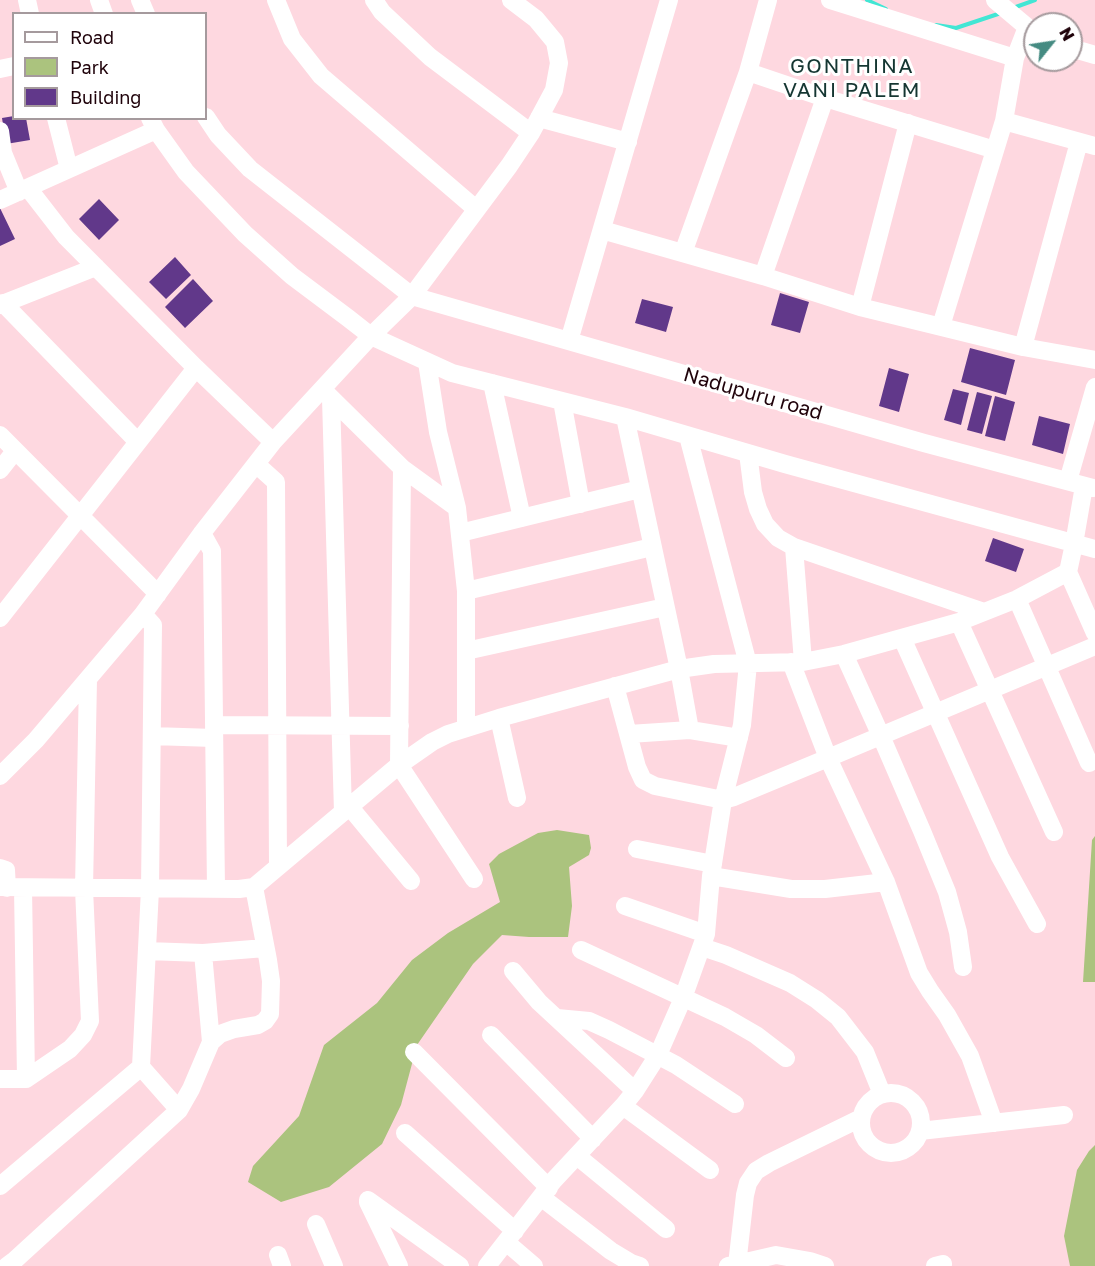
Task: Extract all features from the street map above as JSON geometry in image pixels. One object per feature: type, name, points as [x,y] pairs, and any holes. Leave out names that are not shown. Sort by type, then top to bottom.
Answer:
[{"type":"street","points":[[276,0],[292,39],[321,76],[476,209]]},
{"type":"street","points":[[374,0],[382,12],[430,57],[535,126],[628,142]]},
{"type":"street","points":[[2,771],[36,740],[143,614],[273,442],[327,394],[371,336],[412,296],[457,237],[535,126],[554,90],[559,63],[555,42],[536,19],[511,0]]},
{"type":"street","points":[[569,341],[669,0]]},
{"type":"street","points":[[683,253],[748,72],[768,0]]},
{"type":"street","points":[[830,0],[1015,58]]},
{"type":"street","points":[[995,0],[1023,23]]},
{"type":"street","points":[[941,326],[1004,121],[1015,58],[1023,34]]},
{"type":"street","points":[[748,72],[995,150]]},
{"type":"street","points":[[763,276],[825,98]]},
{"type":"street","points":[[207,118],[218,135],[250,169],[412,296]]},
{"type":"street","points":[[57,120],[69,169]]},
{"type":"street","points":[[1004,121],[1087,144],[1023,347]]},
{"type":"street","points":[[860,307],[908,123]]},
{"type":"street","points":[[0,200],[69,169],[153,124],[186,172],[245,234],[292,276],[371,336],[427,362],[452,373],[625,417],[1095,549]]},
{"type":"street","points":[[0,131],[3,153],[23,190],[66,237],[273,442]]},
{"type":"street","points":[[602,230],[763,276],[860,307],[1023,347],[1095,360]]},
{"type":"street","points":[[96,267],[2,304],[138,442]]},
{"type":"street","name":"Nadupuru road","points":[[412,296],[924,443],[1082,485]]},
{"type":"street","points":[[427,362],[438,432],[457,508],[460,533],[466,591],[466,728]]},
{"type":"street","points":[[0,618],[196,368]]},
{"type":"street","points":[[492,383],[522,518]]},
{"type":"street","points":[[1095,387],[1074,544],[1068,572],[1095,633]]},
{"type":"street","points":[[327,394],[402,468],[457,508]]},
{"type":"street","points":[[327,394],[346,809],[411,880]]},
{"type":"street","points":[[562,401],[581,504]]},
{"type":"street","points":[[625,417],[690,730]]},
{"type":"street","points":[[0,435],[158,594]]},
{"type":"street","points":[[487,1266],[545,1192],[623,1106],[658,1055],[683,998],[704,940],[723,800],[742,725],[748,664],[688,436]]},
{"type":"street","points":[[0,470],[15,451]]},
{"type":"street","points":[[747,453],[758,508],[765,524],[778,538],[794,547],[984,612]]},
{"type":"street","points":[[256,464],[276,482],[278,866]]},
{"type":"street","points":[[402,468],[399,765],[474,879]]},
{"type":"street","points":[[460,533],[640,489]]},
{"type":"street","points":[[202,533],[212,551],[216,889]]},
{"type":"street","points":[[466,591],[652,547]]},
{"type":"street","points":[[794,547],[797,662],[828,758],[886,882],[919,973],[947,1015],[970,1056],[994,1123]]},
{"type":"street","points":[[10,888],[240,889],[254,886],[399,765],[432,742],[466,728],[679,669],[714,664],[797,662],[844,654],[959,622],[1017,599],[1068,572]]},
{"type":"street","points":[[1017,599],[1089,763]]},
{"type":"street","points":[[466,651],[665,607]]},
{"type":"street","points":[[143,614],[153,625],[150,889],[141,1067],[179,1110]]},
{"type":"street","points":[[959,622],[1054,832]]},
{"type":"street","points":[[902,638],[1000,857],[1037,924]]},
{"type":"street","points":[[615,686],[637,767],[643,780],[655,786],[723,800],[735,797],[1095,646]]},
{"type":"street","points":[[844,654],[947,892],[958,932],[963,967]]},
{"type":"street","points":[[0,1078],[27,1079],[70,1049],[83,1035],[90,1021],[84,889],[88,679]]},
{"type":"street","points":[[499,718],[517,798]]},
{"type":"street","points":[[152,736],[278,725],[399,726]]},
{"type":"street","points":[[629,734],[690,730],[739,738]]},
{"type":"street","points":[[637,849],[791,889],[825,889],[886,882]]},
{"type":"street","points":[[0,868],[6,870],[10,888],[27,1079]]},
{"type":"street","points":[[7,1266],[24,1260],[179,1110],[211,1042],[220,1034],[258,1025],[270,1014],[270,981],[254,886]]},
{"type":"street","points":[[625,906],[704,940],[726,955],[781,979],[817,1000],[838,1017],[865,1052],[882,1094]]},
{"type":"street","points":[[147,951],[203,953],[265,948]]},
{"type":"street","points":[[581,950],[725,1017],[756,1035],[786,1058]]},
{"type":"street","points":[[203,953],[211,1042]]},
{"type":"street","points":[[513,971],[539,1002],[634,1091]]},
{"type":"street","points":[[557,1018],[589,1022],[609,1030],[676,1065],[735,1104]]},
{"type":"street","points":[[491,1035],[593,1139]]},
{"type":"street","points":[[414,1052],[545,1192],[611,1251],[640,1266]]},
{"type":"street","points":[[0,1186],[141,1067]]},
{"type":"street","points":[[897,1093],[914,1103],[921,1121],[920,1131],[909,1148],[890,1154],[879,1152],[864,1138],[861,1118],[868,1101],[882,1094],[897,1093]]},
{"type":"street","points":[[623,1106],[710,1170]]},
{"type":"street","points":[[920,1131],[1064,1115]]},
{"type":"street","points":[[825,1266],[810,1261],[780,1260],[733,1265],[748,1182],[756,1171],[769,1163],[861,1118]]},
{"type":"street","points":[[405,1133],[510,1236],[534,1266]]},
{"type":"street","points":[[577,1156],[666,1228]]},
{"type":"street","points":[[399,1266],[368,1200],[460,1266]]},
{"type":"street","points":[[316,1224],[334,1266]]},
{"type":"green space","points":[[557,830],[589,835],[591,848],[589,855],[569,867],[572,906],[568,937],[502,935],[473,964],[417,1045],[401,1105],[382,1144],[329,1187],[281,1202],[248,1182],[253,1166],[299,1116],[324,1045],[377,1003],[412,960],[448,933],[500,902],[489,864],[499,854],[538,833]]},
{"type":"green space","points":[[1095,836],[1095,982],[1083,982],[1092,840]]},
{"type":"green space","points":[[1095,1145],[1095,1266],[1070,1266],[1064,1236],[1077,1170]]},
{"type":"building","points":[[12,116],[12,120],[26,120],[30,140],[6,144],[2,118]]},
{"type":"building","points":[[99,199],[119,220],[99,240],[79,219]]},
{"type":"building","points":[[0,208],[15,239],[0,246]]},
{"type":"building","points":[[175,257],[191,275],[166,299],[149,282]]},
{"type":"building","points":[[193,279],[213,301],[185,328],[165,307]]},
{"type":"building","points":[[780,293],[809,302],[800,333],[771,325]]},
{"type":"building","points":[[642,299],[673,307],[666,332],[635,323]]},
{"type":"building","points":[[970,348],[1015,360],[1006,395],[961,382]]},
{"type":"building","points":[[889,368],[909,374],[899,412],[879,406]]},
{"type":"building","points":[[953,389],[969,393],[961,425],[944,420]]},
{"type":"building","points":[[977,392],[992,396],[982,434],[967,430]]},
{"type":"building","points":[[995,396],[1015,402],[1005,441],[985,436]]},
{"type":"building","points":[[1039,416],[1070,424],[1063,454],[1032,445]]},
{"type":"building","points":[[993,538],[1024,549],[1016,572],[985,561]]},
{"type":"waterway","points":[[867,0],[886,9]]},
{"type":"waterway","points":[[1013,8],[1035,0]]},
{"type":"waterway","points":[[936,25],[956,28],[1001,13]]},
{"type":"district","name":"GONTHINA VANI PALEM","points":[[852,78]]}]
